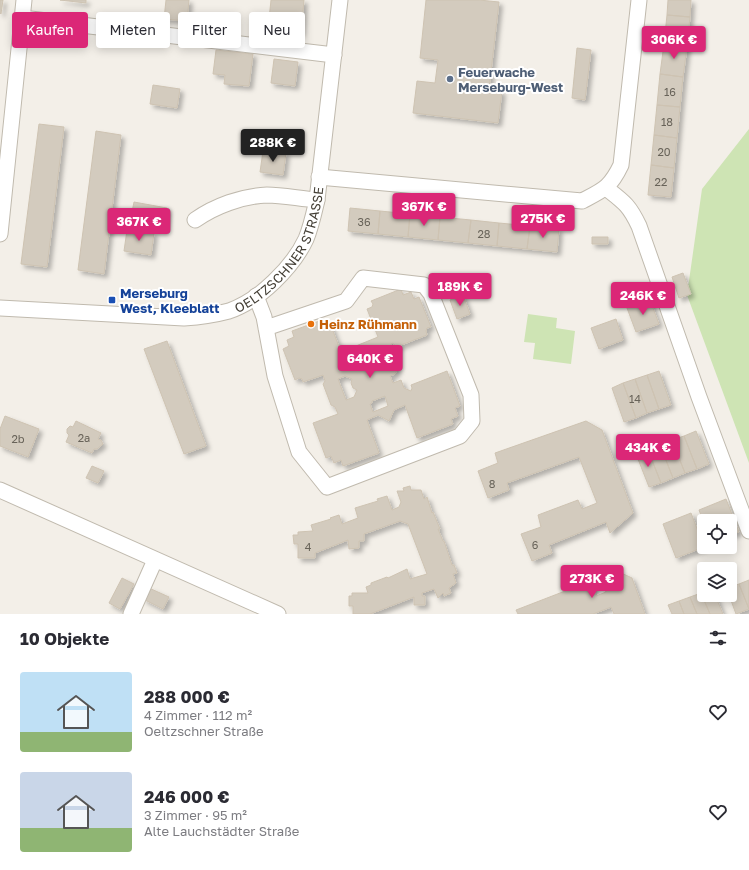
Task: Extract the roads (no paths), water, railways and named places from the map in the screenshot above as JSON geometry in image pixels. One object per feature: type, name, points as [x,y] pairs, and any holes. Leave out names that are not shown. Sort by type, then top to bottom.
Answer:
[{"type":"street","points":[[23,12],[24,0]]},
{"type":"street","name":"OELTZSCHNER STRASSE","points":[[0,308],[177,318],[202,317],[231,310],[256,296],[273,282],[293,260],[306,238],[317,200],[340,0]]},
{"type":"street","points":[[319,177],[582,201],[606,188],[615,179],[621,165],[639,0]]},
{"type":"street","points":[[88,26],[334,55]]},
{"type":"street","points":[[0,234],[19,48]]},
{"type":"street","points":[[606,188],[626,203],[639,226],[699,397],[749,531]]},
{"type":"street","points":[[195,220],[219,206],[233,201],[267,195],[317,200]]},
{"type":"street","points":[[256,296],[264,317],[266,328],[275,376],[298,452],[327,487],[460,436],[472,421],[471,395],[431,294],[424,285],[363,278],[346,300],[266,328]]},
{"type":"street","points":[[0,490],[278,614]]},
{"type":"street","points":[[131,614],[155,560]]},
{"type":"place","name":"Feuerwache Merseburg-West","points":[[450,79]]},
{"type":"place","name":"Merseburg West, Kleeblatt","points":[[112,300]]},
{"type":"place","name":"Heinz Rühmann","points":[[311,324]]}]
